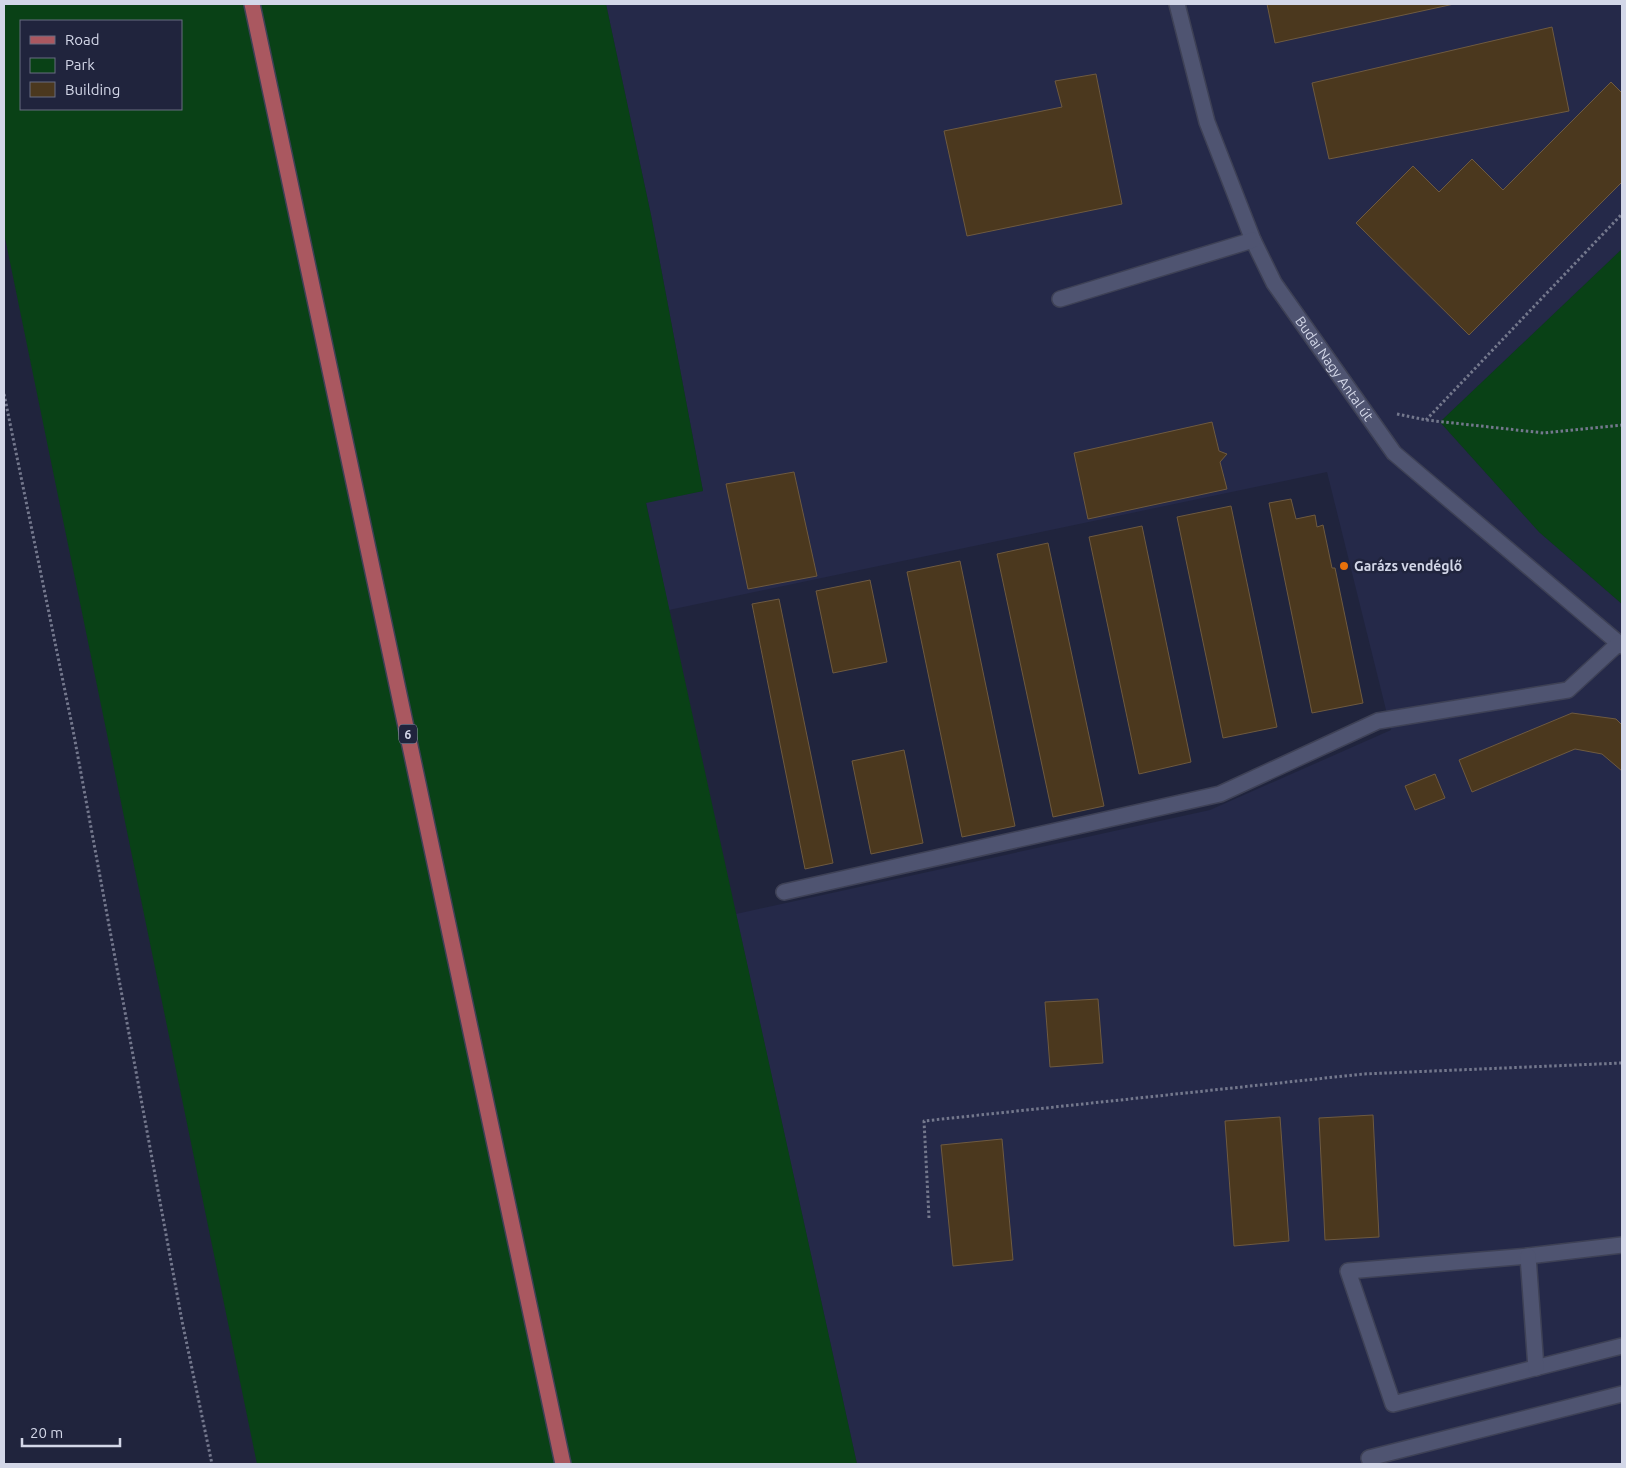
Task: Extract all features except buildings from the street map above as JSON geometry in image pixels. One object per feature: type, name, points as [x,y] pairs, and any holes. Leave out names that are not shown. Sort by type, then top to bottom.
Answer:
[{"type":"main road","name":"6","points":[[252,4],[563,1464]]},
{"type":"street","name":"Budai Nagy Antal út","points":[[1177,4],[1206,122],[1253,240],[1274,283],[1394,453],[1621,645]]},
{"type":"street","points":[[1060,300],[1253,240]]},
{"type":"street","points":[[784,892],[1220,794],[1378,721],[1568,690],[1621,645]]},
{"type":"street","points":[[1622,1245],[1528,1256],[1348,1270],[1394,1404],[1622,1346]]},
{"type":"street","points":[[1528,1256],[1536,1368]]},
{"type":"street","points":[[1371,1464],[1369,1458],[1622,1394]]},
{"type":"path","points":[[1622,214],[1426,420],[1544,433],[1622,425]]},
{"type":"path","points":[[4,394],[73,730],[182,1321],[212,1464]]},
{"type":"path","points":[[929,1218],[924,1121],[1363,1074],[1622,1063]]},
{"type":"shaded area","points":[[606,4],[1622,4],[1622,249],[1440,422],[1539,532],[1622,604],[1622,1464],[857,1464],[736,914],[1210,810],[1391,730],[1327,472],[669,610],[646,502],[703,491],[651,215]]},
{"type":"green space","points":[[4,4],[606,4],[651,215],[703,491],[646,503],[857,1464],[257,1464],[4,233]]},
{"type":"green space","points":[[1622,249],[1622,604],[1539,532],[1440,422]]},
{"type":"place","name":"Garázs vendéglő","points":[[1344,566]]}]
